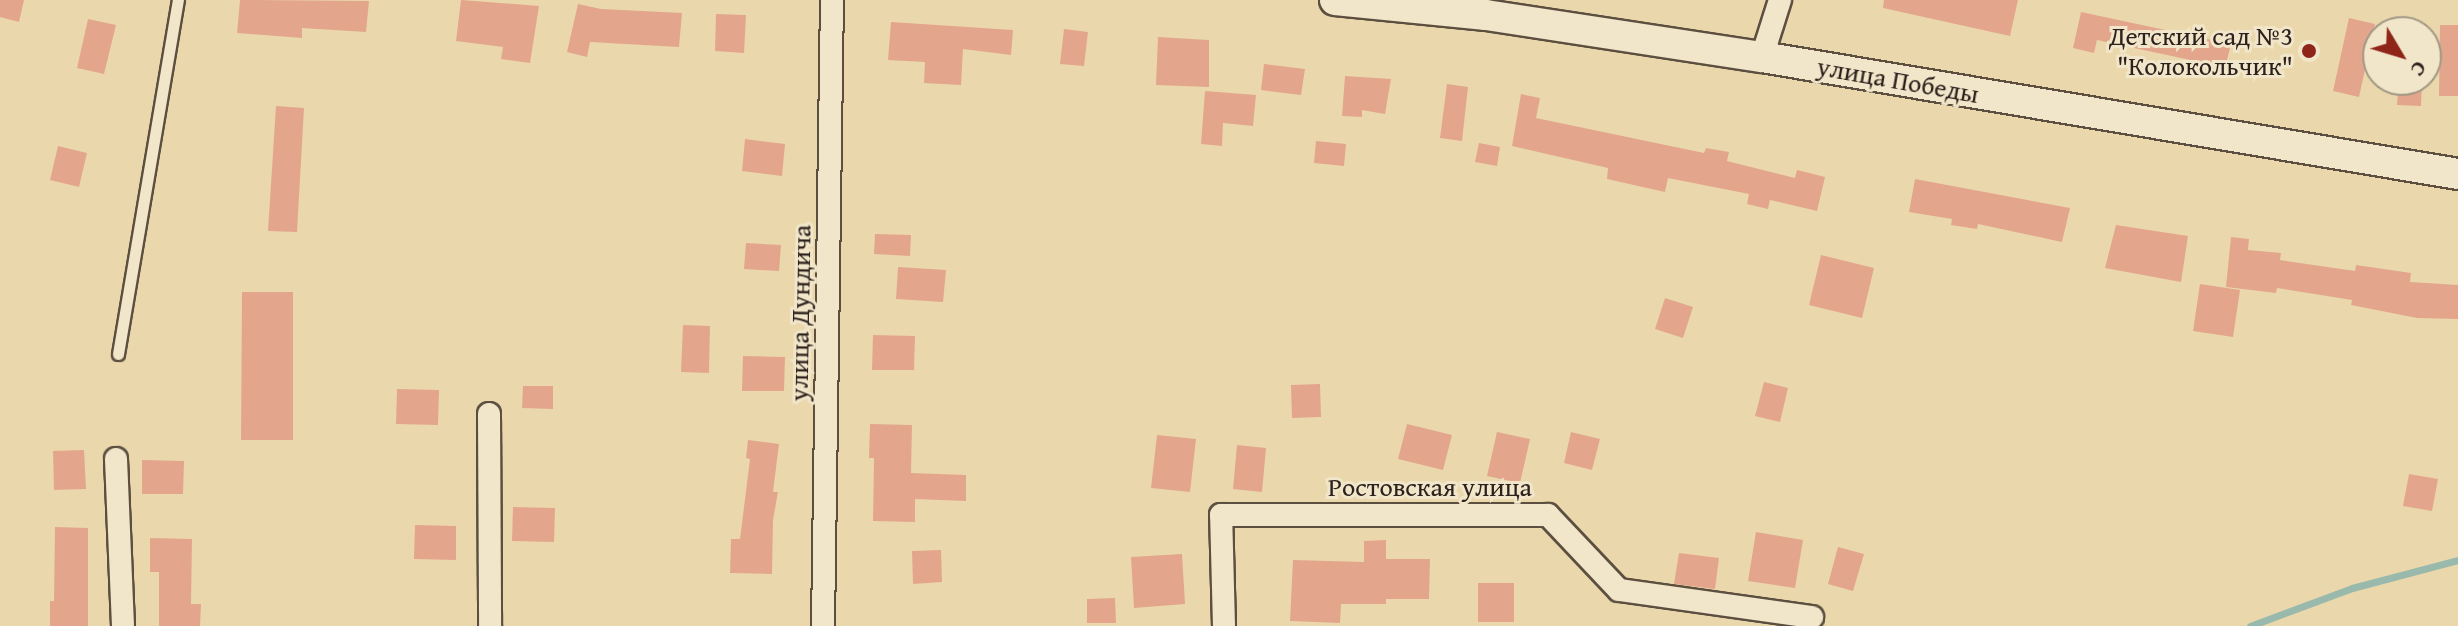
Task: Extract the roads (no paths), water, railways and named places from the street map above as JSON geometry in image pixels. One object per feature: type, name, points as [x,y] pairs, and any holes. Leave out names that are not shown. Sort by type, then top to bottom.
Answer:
[{"type":"street","name":"улица Дундича","points":[[823,626],[832,0]]},
{"type":"street","name":"улица Победы","points":[[1335,0],[1486,15],[1762,57],[2458,174]]},
{"type":"street","points":[[1762,57],[1780,0]]},
{"type":"street","points":[[489,414],[490,626]]},
{"type":"street","points":[[116,459],[123,626]]},
{"type":"street","name":"Ростовская улица","points":[[1224,626],[1221,515],[1548,515],[1619,590],[1812,617]]},
{"type":"lane","points":[[118,354],[178,0]]},
{"type":"waterway","points":[[2250,626],[2352,588],[2458,560]]},
{"type":"place","name":"Детский сад №3 \"Колокольчик\"","points":[[2309,51]]}]
